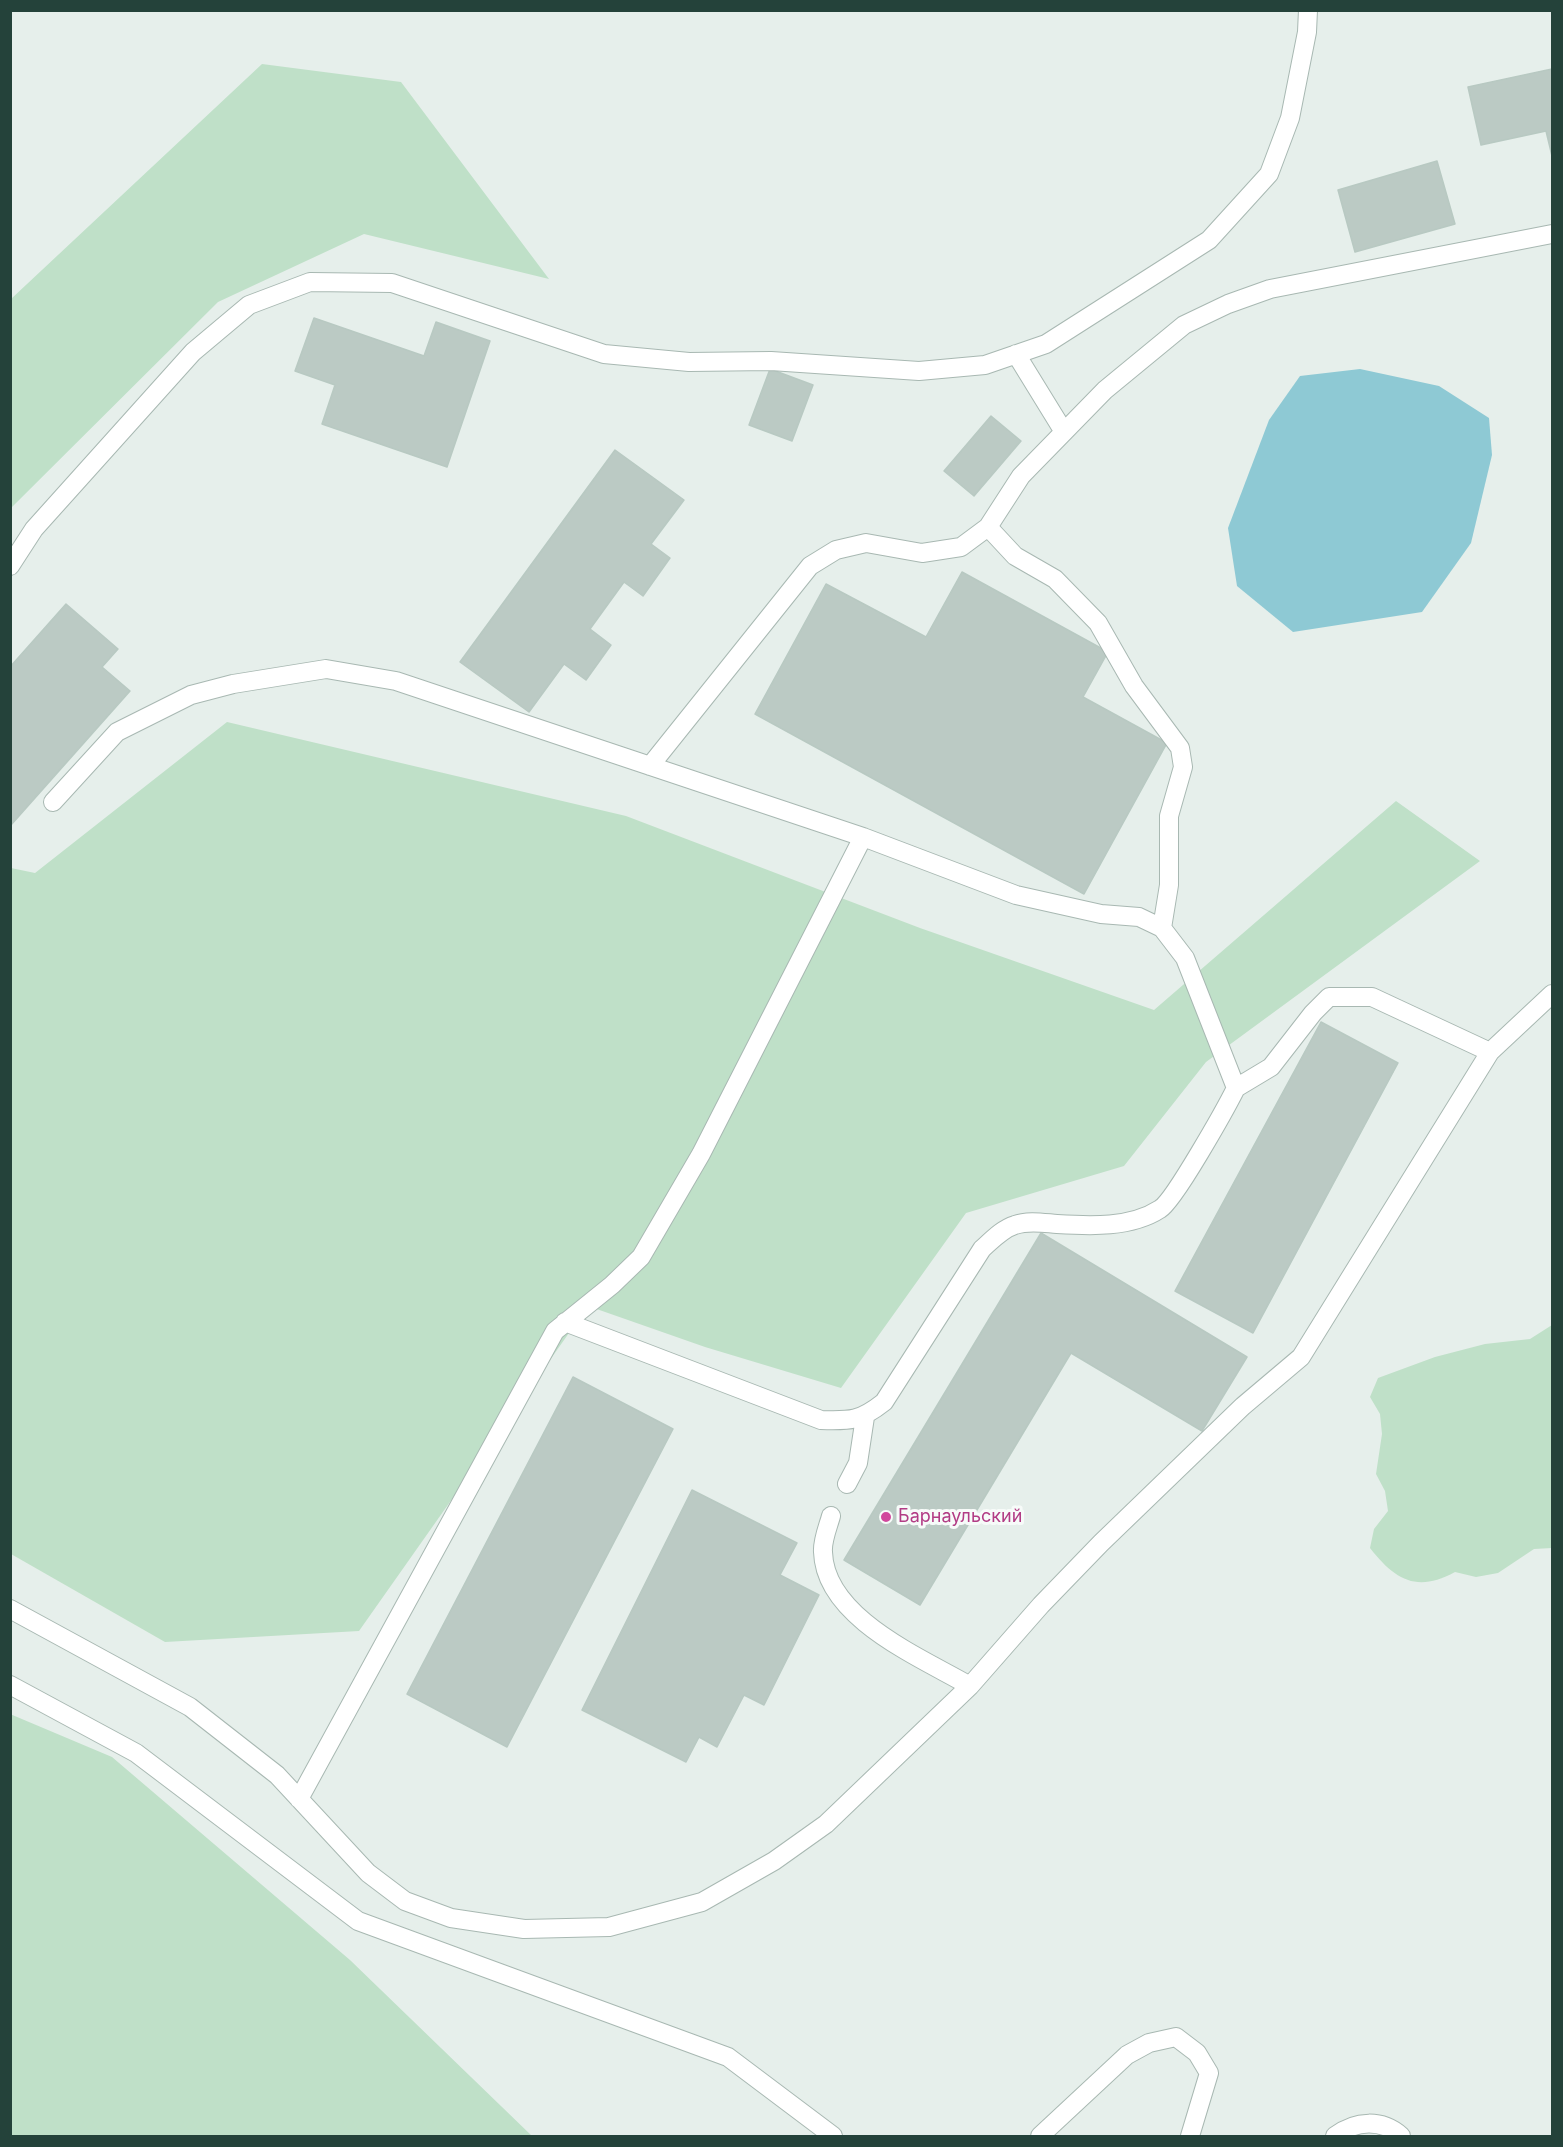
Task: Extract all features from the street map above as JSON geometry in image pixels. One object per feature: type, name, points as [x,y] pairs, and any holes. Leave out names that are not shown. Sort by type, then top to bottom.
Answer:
[{"type":"lane","points":[[10,566],[34,529],[193,352],[249,305],[310,282],[392,283],[604,354],[689,362],[771,361],[919,371],[985,365],[1046,344],[1209,240],[1269,174],[1290,118],[1307,32],[1308,10]]},
{"type":"lane","points":[[650,766],[810,566],[836,550],[866,543],[922,553],[961,547],[988,527],[1021,476],[1105,390],[1184,325],[1228,304],[1270,289],[1552,234]]},
{"type":"lane","points":[[1016,354],[1064,432]]},
{"type":"lane","points":[[988,527],[1015,556],[1055,579],[1098,623],[1134,686],[1180,748],[1183,767],[1169,816],[1169,885],[1162,928]]},
{"type":"lane","points":[[53,802],[117,732],[150,714],[201,692],[326,669],[396,681],[863,837],[1016,895],[1101,914],[1139,917],[1162,928],[1185,958],[1236,1088]]},
{"type":"lane","points":[[299,1799],[555,1331],[612,1285],[641,1257],[700,1154],[863,837]]},
{"type":"lane","points":[[10,1609],[190,1707],[277,1775],[368,1873],[405,1901],[451,1918],[524,1929],[609,1928],[702,1902],[774,1861],[826,1824],[970,1686],[1041,1605],[1101,1543],[1243,1406],[1301,1358],[1490,1052],[1552,994]]},
{"type":"lane","points":[[565,1323],[821,1420],[841,1421],[865,1417],[884,1402],[982,1249],[1002,1231],[1016,1224],[1121,1223],[1143,1218],[1162,1209],[1223,1114],[1236,1088],[1271,1067],[1313,1013],[1329,997],[1372,997],[1490,1052]]},
{"type":"lane","points":[[847,1484],[858,1463],[865,1417]]},
{"type":"lane","points":[[831,1516],[822,1550],[827,1576],[843,1599],[867,1625],[970,1686]]},
{"type":"lane","points":[[10,1685],[136,1753],[358,1921],[728,2056],[833,2136]]},
{"type":"lane","points":[[1040,2136],[1127,2055],[1149,2043],[1176,2037],[1197,2053],[1209,2073],[1190,2136]]},
{"type":"lane","points":[[1335,2136],[1360,2123],[1389,2125],[1401,2136]]},
{"type":"green space","points":[[262,64],[401,82],[549,279],[364,234],[218,302],[11,508],[11,299]]},
{"type":"green space","points":[[227,722],[626,816],[920,928],[1154,1010],[1396,801],[1480,861],[1206,1062],[1124,1166],[966,1213],[841,1388],[705,1347],[588,1306],[359,1631],[165,1642],[11,1554],[11,868],[35,873]]},
{"type":"green space","points":[[1552,1325],[1552,1548],[1534,1549],[1498,1573],[1476,1577],[1455,1572],[1429,1582],[1418,1582],[1398,1575],[1388,1568],[1370,1548],[1374,1529],[1388,1511],[1385,1491],[1376,1474],[1382,1434],[1380,1414],[1370,1397],[1378,1378],[1435,1357],[1485,1344],[1530,1339]]},
{"type":"green space","points":[[10,1714],[112,1757],[350,1960],[532,2136],[11,2136]]},
{"type":"water","points":[[1360,369],[1439,386],[1489,418],[1492,455],[1471,543],[1422,612],[1293,632],[1237,586],[1228,528],[1269,420],[1300,376]]},
{"type":"building","points":[[1552,69],[1552,156],[1546,131],[1481,145],[1468,87]]},
{"type":"building","points":[[1437,161],[1455,224],[1355,252],[1338,190]]},
{"type":"building","points":[[314,318],[424,356],[436,322],[490,341],[447,467],[322,424],[335,385],[295,371]]},
{"type":"building","points":[[770,369],[813,385],[792,441],[749,425]]},
{"type":"building","points":[[991,416],[1021,441],[974,496],[944,471]]},
{"type":"building","points":[[615,450],[684,500],[651,544],[670,558],[643,596],[624,582],[590,629],[611,645],[586,680],[564,664],[529,712],[460,662]]},
{"type":"building","points":[[962,572],[1108,652],[1083,697],[1167,743],[1084,894],[755,714],[826,584],[926,637]]},
{"type":"building","points":[[66,604],[118,649],[102,667],[130,691],[11,825],[10,667]]},
{"type":"building","points":[[1321,1022],[1398,1063],[1253,1333],[1175,1291]]},
{"type":"building","points":[[1041,1233],[1247,1357],[1202,1431],[1071,1353],[920,1605],[844,1560]]},
{"type":"building","points":[[573,1377],[673,1429],[507,1747],[407,1694]]},
{"type":"building","points":[[692,1490],[797,1543],[780,1575],[819,1595],[764,1705],[744,1695],[717,1747],[699,1737],[686,1762],[582,1710]]},
{"type":"place","name":"Барнаульский","points":[[886,1517]]}]
